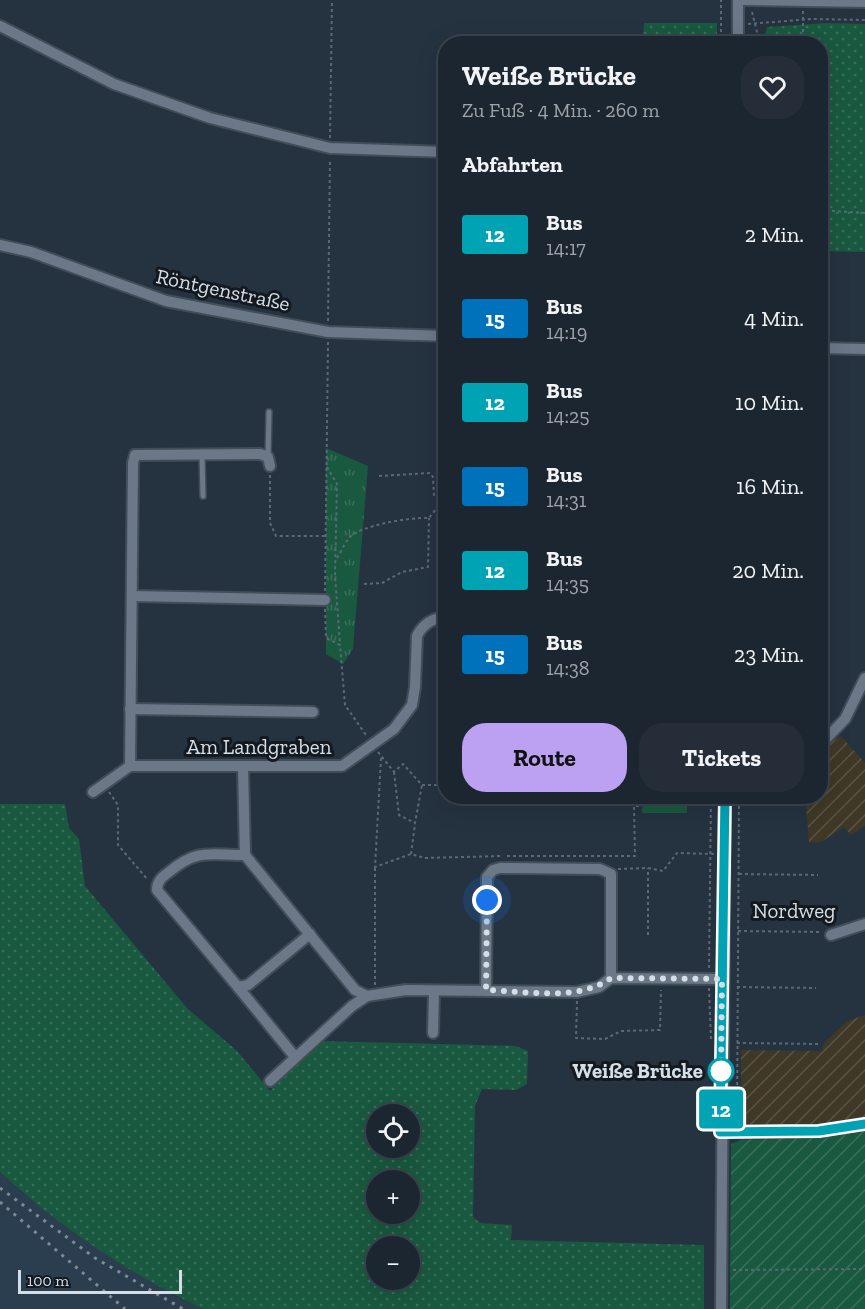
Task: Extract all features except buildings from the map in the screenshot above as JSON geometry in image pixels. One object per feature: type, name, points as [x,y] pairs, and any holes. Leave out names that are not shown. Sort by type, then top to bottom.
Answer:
[{"type":"street","points":[[738,36],[740,0],[865,2]]},
{"type":"street","points":[[0,26],[72,65],[156,100],[210,118],[330,148],[438,152]]},
{"type":"street","name":"Röntgenstraße","points":[[0,245],[31,252],[166,301],[328,333],[438,336]]},
{"type":"street","points":[[828,348],[865,349]]},
{"type":"street","points":[[93,792],[130,766],[133,463],[135,455],[260,454],[269,462]]},
{"type":"street","points":[[132,596],[325,600]]},
{"type":"street","name":"Am Landgraben","points":[[130,766],[342,766],[374,746],[394,729],[412,705],[416,687],[416,645],[421,628],[432,619],[438,618]]},
{"type":"street","points":[[828,737],[846,719],[865,678]]},
{"type":"street","points":[[130,709],[313,712]]},
{"type":"street","points":[[243,767],[245,855],[356,990],[371,995],[486,990],[577,992],[599,987],[611,978],[722,979]]},
{"type":"street","points":[[721,1309],[720,1132],[725,804]]},
{"type":"street","points":[[245,855],[187,857],[160,880],[157,890],[295,1057]]},
{"type":"street","points":[[486,990],[487,877],[493,870],[600,869],[611,874],[611,978]]},
{"type":"street","name":"Nordweg","points":[[831,934],[865,924]]},
{"type":"street","points":[[238,987],[248,985],[310,934]]},
{"type":"street","points":[[433,1033],[434,991]]},
{"type":"street","points":[[270,1081],[295,1057],[371,995]]},
{"type":"street","points":[[720,1132],[819,1131],[865,1124]]},
{"type":"lane","points":[[269,412],[269,462]]},
{"type":"lane","points":[[202,453],[203,496]]},
{"type":"path","points":[[332,0],[325,600],[326,638],[340,645]]},
{"type":"path","points":[[721,0],[721,36]]},
{"type":"path","points":[[751,0],[758,36]]},
{"type":"path","points":[[802,36],[803,1]]},
{"type":"path","points":[[738,24],[803,20],[865,20]]},
{"type":"path","points":[[828,211],[865,213]]},
{"type":"path","points":[[269,462],[270,524],[276,536],[325,536]]},
{"type":"path","points":[[326,464],[337,484],[336,560],[345,705],[394,772],[399,815],[415,823]]},
{"type":"path","points":[[379,476],[430,473],[433,477],[434,496],[438,498]]},
{"type":"path","points":[[364,584],[382,583],[402,572],[428,567],[429,518],[438,508]]},
{"type":"path","points":[[336,560],[350,536],[400,519],[429,518]]},
{"type":"path","points":[[371,995],[381,756]]},
{"type":"path","points":[[394,772],[403,764],[422,785],[438,785]]},
{"type":"path","points":[[104,784],[117,805],[118,845],[157,890]]},
{"type":"path","points":[[411,854],[422,785]]},
{"type":"path","points":[[737,1132],[739,804]]},
{"type":"path","points":[[375,867],[411,854],[425,858],[635,856],[634,806],[642,806]]},
{"type":"path","points":[[611,874],[620,867],[663,871],[677,853],[724,854]]},
{"type":"path","points":[[648,868],[648,935]]},
{"type":"path","points":[[739,874],[818,874]]},
{"type":"path","name":"Nordweg","points":[[723,932],[831,934]]},
{"type":"path","points":[[577,992],[576,1038],[605,1040],[621,1031],[660,1030],[661,978]]},
{"type":"path","points":[[737,987],[816,988]]},
{"type":"path","points":[[737,1043],[819,1044]]},
{"type":"path","points":[[721,1270],[865,1269]]},
{"type":"shaded area","points":[[841,736],[865,763],[865,826],[851,835],[844,827],[821,842],[809,843],[806,805],[828,804],[828,744]]},
{"type":"shaded area","points":[[865,1015],[865,1132],[813,1138],[741,1140],[741,1050],[822,1051],[824,1043],[847,1021]]},
{"type":"shaded area","points":[[0,1172],[21,1192],[77,1233],[175,1296],[203,1309],[0,1309]]},
{"type":"green space","points":[[644,23],[717,23],[717,36],[643,36]]},
{"type":"green space","points":[[826,23],[865,24],[865,252],[828,251],[828,36],[765,36],[767,27]]},
{"type":"green space","points":[[326,448],[368,466],[353,649],[343,664],[326,654]]},
{"type":"green space","points":[[0,804],[65,804],[69,828],[79,839],[85,886],[187,1008],[237,1051],[270,1091],[320,1041],[515,1046],[528,1051],[527,1084],[516,1090],[482,1089],[475,1106],[473,1217],[480,1223],[512,1225],[511,1240],[704,1245],[704,1309],[203,1309],[123,1265],[70,1230],[0,1172]]},
{"type":"green space","points":[[643,804],[687,804],[687,813],[642,813]]},
{"type":"green space","points":[[865,1132],[865,1309],[730,1309],[731,1144],[741,1140],[813,1138]]},
{"type":"railway","points":[[0,1188],[95,1258],[183,1309]]},
{"type":"railway","points":[[0,1202],[125,1309]]},
{"type":"bus line","name":"12","points":[[725,804],[720,1132],[819,1131],[865,1124]]},
{"type":"place","name":"Weiße Brücke","points":[[721,1071]]},
{"type":"route","points":[[487,900],[486,990],[577,992],[599,987],[611,978],[722,979],[721,1071]]}]
